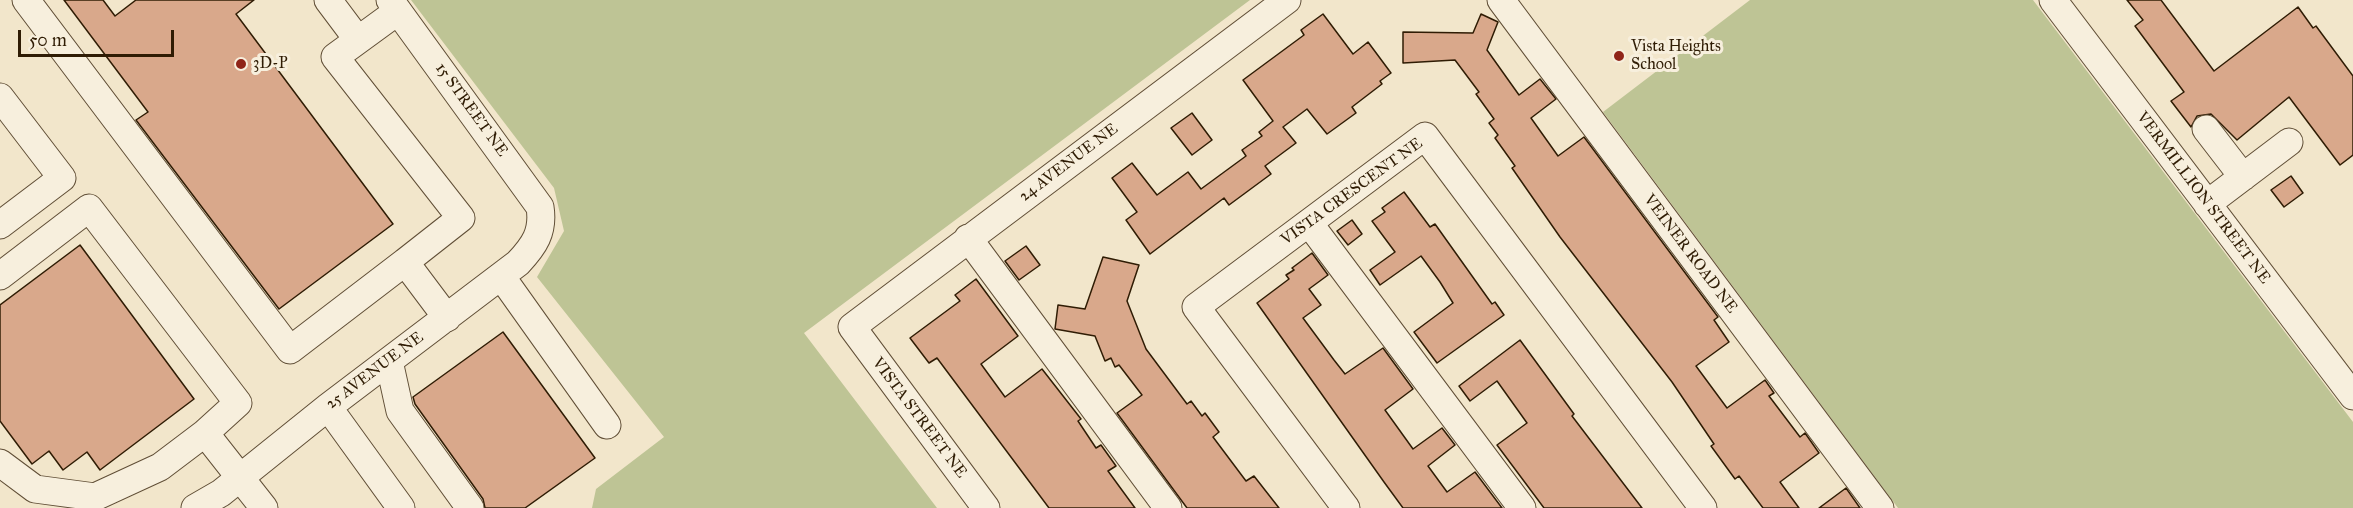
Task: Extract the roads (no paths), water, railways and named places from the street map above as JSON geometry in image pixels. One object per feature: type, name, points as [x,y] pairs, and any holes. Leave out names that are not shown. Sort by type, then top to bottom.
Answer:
[{"type":"street","points":[[26,0],[290,350],[461,218],[336,57],[358,40],[394,5]]},
{"type":"street","points":[[328,0],[358,40]]},
{"type":"street","name":"24 AVENUE NE","points":[[852,327],[1287,0]]},
{"type":"street","name":"VEINER ROAD NE","points":[[1501,0],[1880,508]]},
{"type":"street","name":"VERMILLION STREET NE","points":[[2053,0],[2353,396]]},
{"type":"street","name":"15 STREET NE","points":[[394,5],[529,189],[540,207],[543,224]]},
{"type":"street","points":[[0,97],[62,178],[0,225]]},
{"type":"street","points":[[2206,129],[2243,177]]},
{"type":"street","name":"VISTA CRESCENT NE","points":[[1346,508],[1196,307],[1425,136],[1703,508]]},
{"type":"street","points":[[2207,204],[2289,142]]},
{"type":"street","points":[[0,276],[89,208],[238,403],[205,433],[160,467],[95,497],[35,489],[0,463]]},
{"type":"street","points":[[1309,223],[1522,508]]},
{"type":"street","name":"25 AVENUE NE","points":[[195,508],[240,478],[328,407],[501,276],[534,246],[543,224]]},
{"type":"street","points":[[968,238],[1168,508]]},
{"type":"street","points":[[405,262],[447,318]]},
{"type":"street","points":[[501,276],[608,425]]},
{"type":"street","name":"VISTA STREET NE","points":[[852,327],[986,508]]},
{"type":"street","points":[[389,361],[400,411],[470,508]]},
{"type":"street","points":[[328,407],[401,508]]},
{"type":"street","points":[[205,433],[264,508]]},
{"type":"place","name":"Vista Heights School","points":[[1619,56]]},
{"type":"place","name":"3D-P","points":[[241,64]]}]
